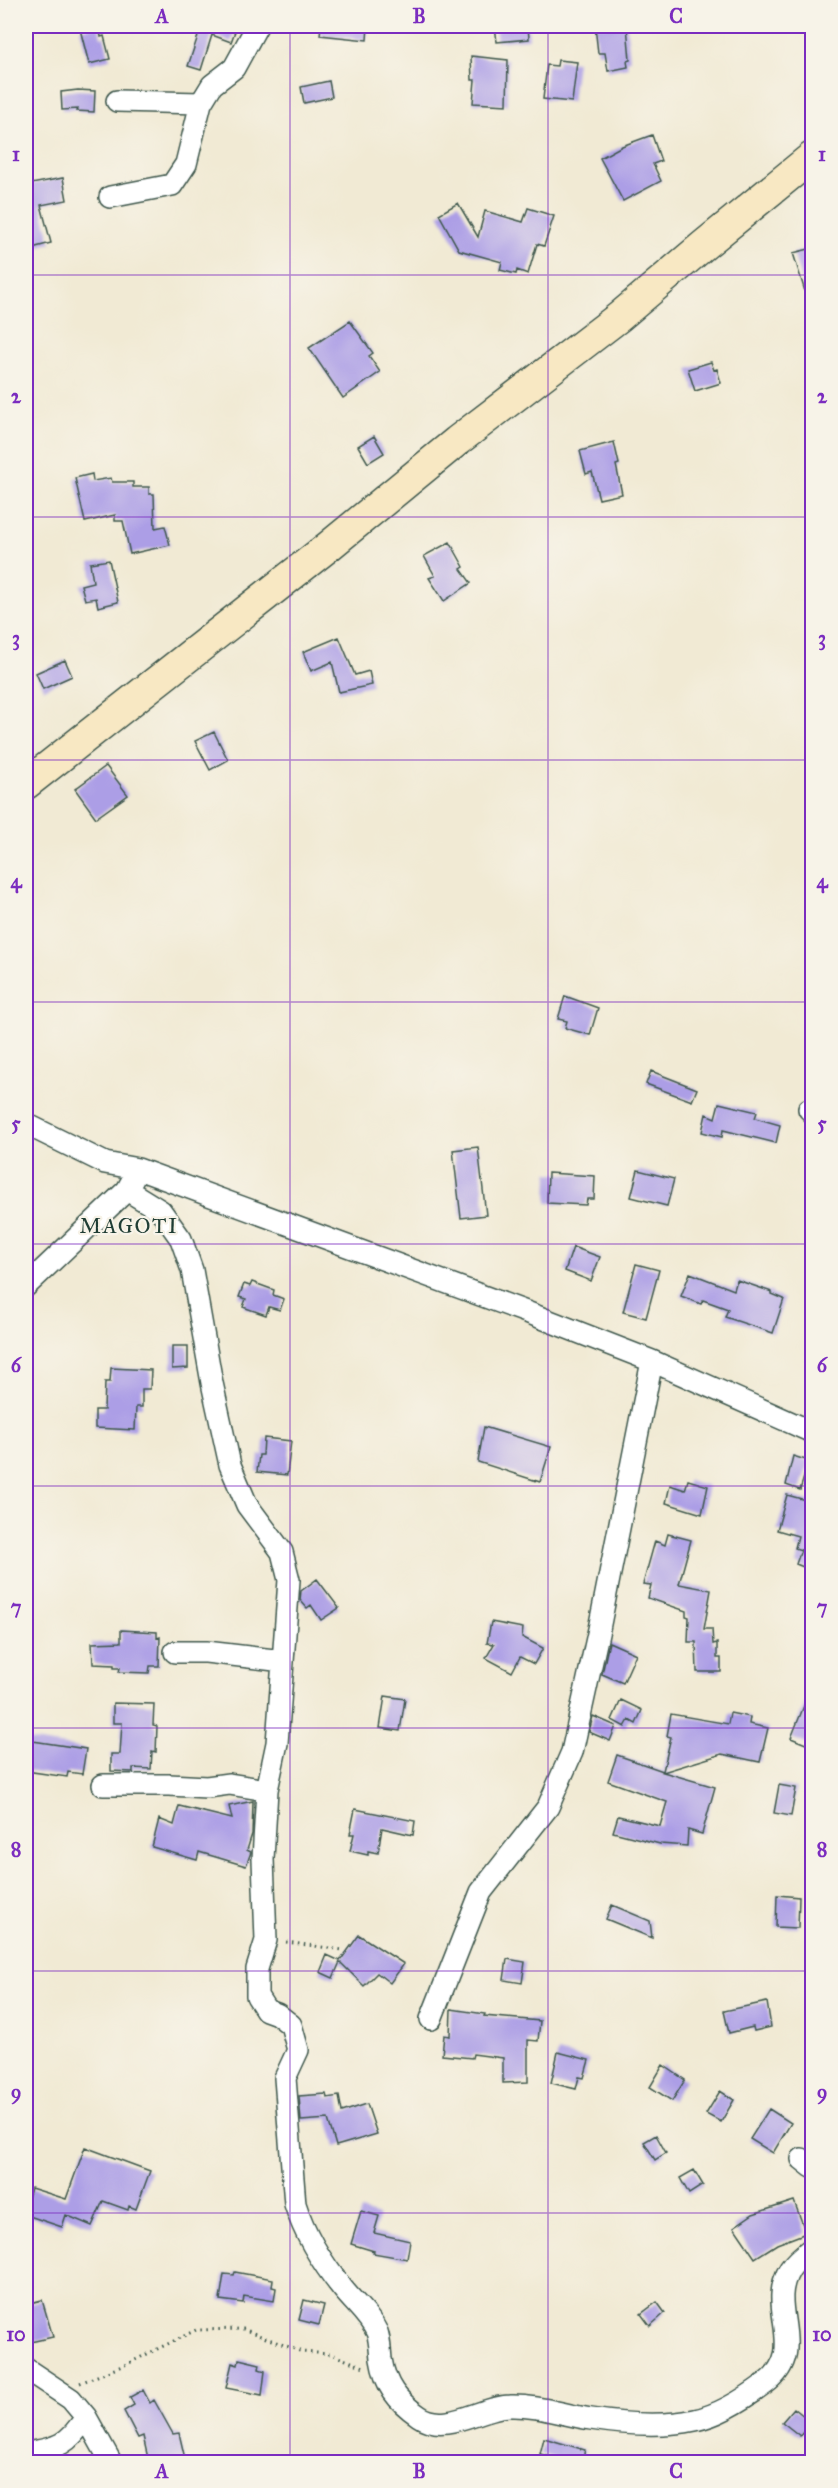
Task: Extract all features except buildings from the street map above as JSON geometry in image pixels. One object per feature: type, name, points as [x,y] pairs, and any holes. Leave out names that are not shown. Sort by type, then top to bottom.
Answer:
[{"type":"street","points":[[110,197],[172,185],[186,164],[201,103],[212,85],[234,68],[257,26]]},
{"type":"street","points":[[117,101],[201,103]]},
{"type":"street","points":[[26,784],[329,546],[457,441],[619,317],[704,245],[813,158]]},
{"type":"street","points":[[26,1124],[105,1163],[138,1169],[529,1312],[652,1361],[813,1432]]},
{"type":"street","points":[[26,1286],[127,1190],[138,1169]]},
{"type":"street","points":[[127,1190],[161,1211],[177,1233],[186,1251],[230,1466],[247,1505],[279,1548],[286,1564],[289,1580],[277,1743],[267,1790],[263,1859],[266,1940],[257,1968],[257,1996],[266,2010],[277,2014],[291,2025],[298,2050],[285,2078],[295,2204],[309,2240],[322,2262],[368,2316],[377,2333],[388,2387],[397,2398],[428,2421],[452,2421],[492,2408],[512,2406],[625,2422],[673,2422],[704,2418],[732,2406],[768,2382],[783,2366],[787,2348],[783,2298],[785,2282],[793,2265],[813,2248]]},
{"type":"street","points":[[431,2019],[480,1892],[548,1807],[572,1752],[652,1361]]},
{"type":"street","points":[[175,1652],[206,1652],[283,1661]]},
{"type":"street","points":[[103,1785],[169,1785],[207,1788],[229,1784],[267,1790]]},
{"type":"street","points":[[26,2369],[71,2399],[86,2417],[111,2463]]},
{"type":"street","points":[[26,2453],[68,2441],[86,2417]]},
{"type":"path","points":[[266,1940],[343,1950]]},
{"type":"path","points":[[71,2399],[75,2385],[127,2364],[196,2330],[243,2329],[302,2352],[331,2354],[386,2376]]},
{"type":"district","name":"MAGOTI","points":[[129,1226]]}]
